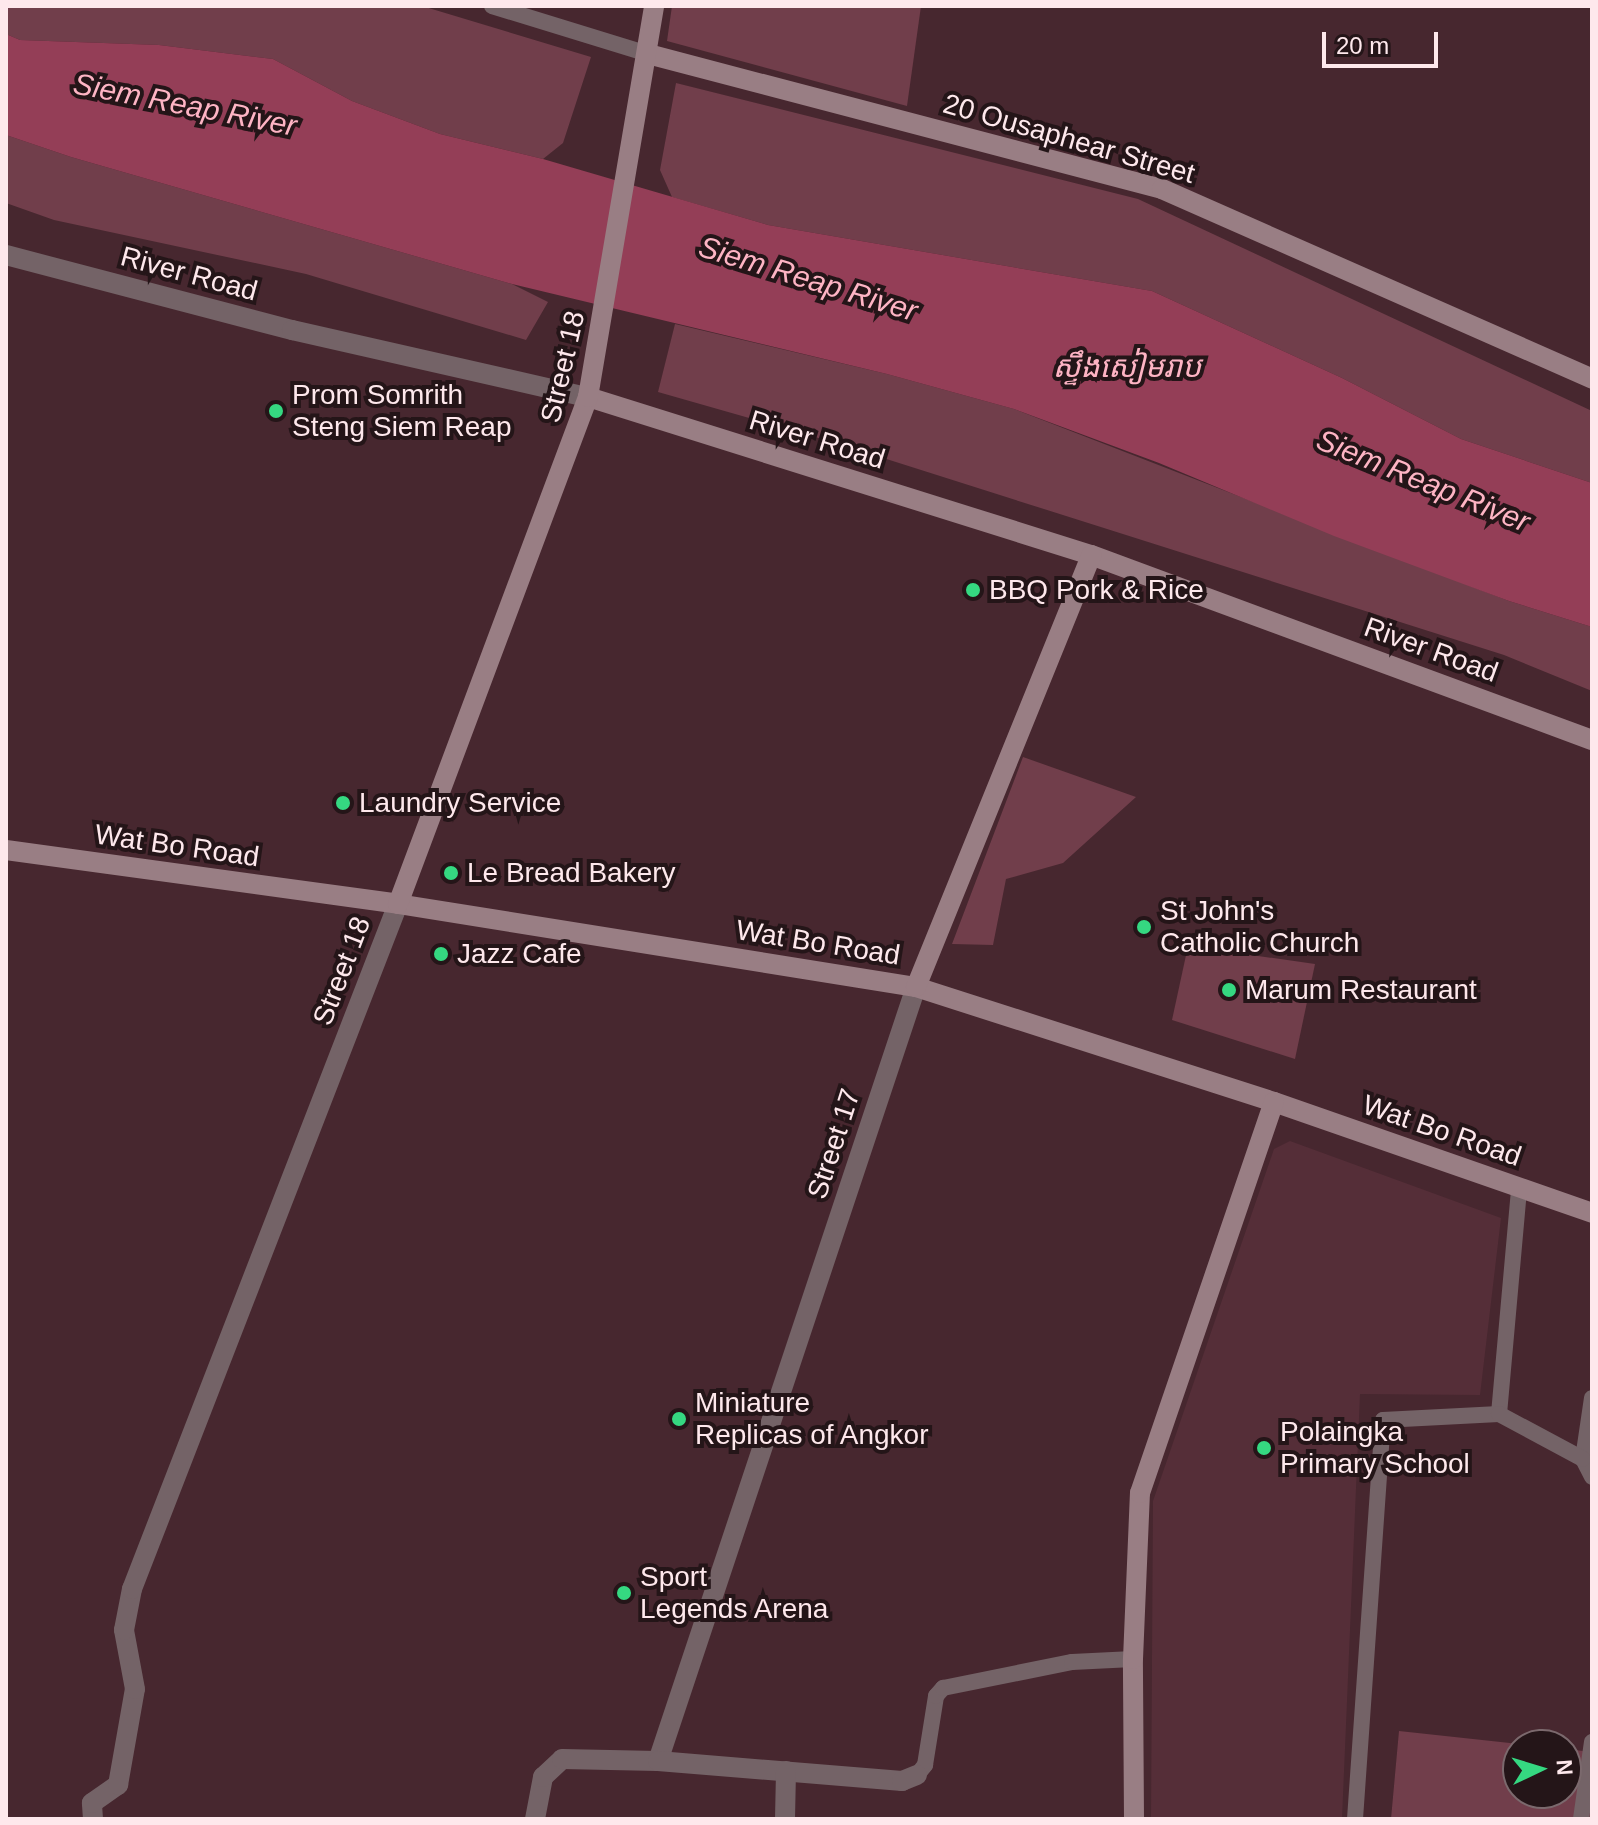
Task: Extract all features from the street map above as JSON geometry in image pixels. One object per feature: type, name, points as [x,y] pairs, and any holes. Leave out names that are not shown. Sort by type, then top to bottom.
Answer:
[{"type":"street","points":[[648,54],[654,6]]},
{"type":"street","name":"Street 18","points":[[93,1819],[92,1803],[118,1785],[135,1689],[124,1630],[132,1589],[398,904],[588,397],[648,54]]},
{"type":"street","name":"20 Ousaphear Street","points":[[648,54],[1162,189],[1592,379]]},
{"type":"street","name":"River Road","points":[[6,255],[292,330],[588,397],[1091,555],[1592,740]]},
{"type":"street","name":"Street 17","points":[[658,1761],[916,987],[1091,555]]},
{"type":"street","name":"Wat Bo Road","points":[[6,850],[398,904],[916,987],[1274,1102],[1592,1213]]},
{"type":"street","points":[[1134,1819],[1133,1659],[1140,1493],[1274,1102]]},
{"type":"street","points":[[535,1819],[543,1777],[562,1759],[658,1761],[902,1781],[917,1775]]},
{"type":"street","points":[[785,1819],[786,1771]]},
{"type":"lane","points":[[492,6],[648,54]]},
{"type":"lane","points":[[1499,1414],[1519,1188]]},
{"type":"lane","points":[[1592,1398],[1583,1459],[1592,1477]]},
{"type":"lane","points":[[1355,1819],[1383,1420],[1499,1414],[1583,1459]]},
{"type":"lane","points":[[917,1775],[925,1765],[936,1696],[943,1688],[1072,1662],[1133,1659]]},
{"type":"lane","points":[[1581,1819],[1592,1742]]},
{"type":"shaded area","points":[[6,6],[422,6],[591,57],[563,143],[543,159],[440,134],[352,101],[273,59],[159,45],[20,40],[6,34]]},
{"type":"shaded area","points":[[672,6],[921,6],[907,106],[667,41]]},
{"type":"shaded area","points":[[676,83],[1138,199],[1592,411],[1592,483],[1461,439],[1342,378],[1152,291],[768,225],[672,197],[660,170]]},
{"type":"shaded area","points":[[6,135],[71,157],[512,284],[548,302],[526,340],[306,274],[54,220],[6,203]]},
{"type":"shaded area","points":[[675,324],[887,374],[1014,409],[1509,601],[1592,627],[1592,691],[1504,655],[836,443],[658,392]]},
{"type":"shaded area","points":[[1023,757],[1136,797],[1063,863],[1006,879],[993,945],[952,944]]},
{"type":"shaded area","points":[[1188,946],[1315,964],[1295,1059],[1172,1020]]},
{"type":"shaded area","name":"Polaingka Primary School","points":[[1290,1141],[1501,1218],[1480,1395],[1360,1394],[1342,1819],[1151,1819],[1153,1501],[1274,1149]]},
{"type":"shaded area","points":[[1399,1731],[1502,1742],[1502,1809],[1582,1809],[1582,1751],[1592,1752],[1592,1819],[1391,1819]]},
{"type":"water","name":"ស្ទឹងសៀមរាប","points":[[6,34],[20,40],[159,45],[273,59],[352,101],[440,134],[543,159],[768,225],[1152,291],[1342,378],[1461,439],[1592,483],[1592,627],[1509,601],[1334,536],[1159,463],[1014,409],[887,374],[512,284],[71,157],[6,135]]},
{"type":"place","name":"Prom Somrith Steng Siem Reap","points":[[276,411]]},
{"type":"place","name":"BBQ Pork & Rice","points":[[973,590]]},
{"type":"place","name":"Laundry Service","points":[[343,803]]},
{"type":"place","name":"Le Bread Bakery","points":[[451,873]]},
{"type":"place","name":"St John's Catholic Church","points":[[1144,927]]},
{"type":"place","name":"Jazz Cafe","points":[[441,954]]},
{"type":"place","name":"Marum Restaurant","points":[[1229,990]]},
{"type":"place","name":"Miniature Replicas of Angkor","points":[[679,1419]]},
{"type":"place","name":"Polaingka Primary School","points":[[1264,1448]]},
{"type":"place","name":"Sport Legends Arena","points":[[624,1593]]},
{"type":"water label","name":"Siem Reap River","points":[[185,105]]},
{"type":"water label","name":"Siem Reap River","points":[[808,279]]},
{"type":"water label","name":"Siem Reap River","points":[[1423,481]]}]
